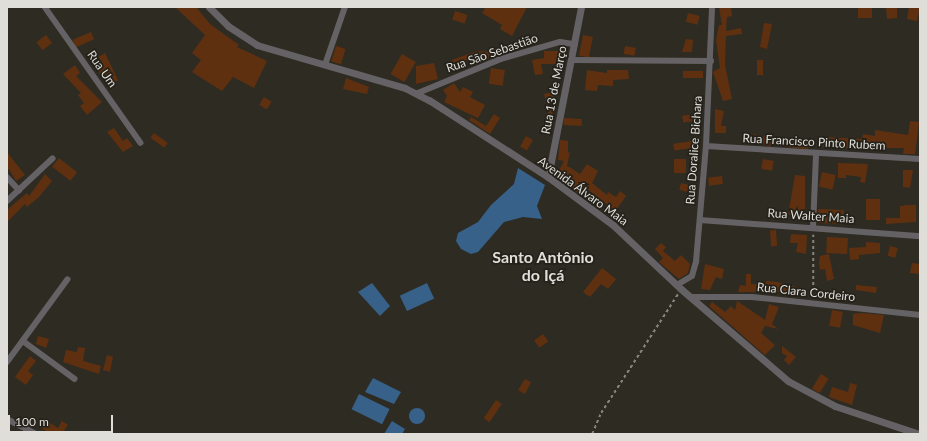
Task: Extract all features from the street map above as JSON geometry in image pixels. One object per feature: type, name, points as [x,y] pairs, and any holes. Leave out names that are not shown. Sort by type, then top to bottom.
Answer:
[{"type":"street","name":"Rua Um","points":[[44,7],[142,143]]},
{"type":"street","name":"Avenida Álvaro Maia","points":[[209,7],[228,26],[257,45],[418,93],[548,177],[614,225],[690,297],[772,368],[807,393],[835,406],[919,434]]},
{"type":"street","points":[[326,65],[345,7]]},
{"type":"street","name":"Rua 13 de Março","points":[[548,177],[572,60],[581,7]]},
{"type":"street","name":"Rua Doralice Bichara","points":[[679,287],[694,271],[706,146],[712,7]]},
{"type":"street","name":"Rua São Sebastião","points":[[418,93],[501,59],[560,42],[575,44]]},
{"type":"street","points":[[572,60],[710,61]]},
{"type":"street","name":"Rua Francisco Pinto Rubem","points":[[706,146],[816,154],[920,159]]},
{"type":"street","points":[[813,227],[816,154]]},
{"type":"street","points":[[7,201],[52,159]]},
{"type":"street","points":[[7,177],[19,190]]},
{"type":"street","name":"Rua Walter Maia","points":[[700,220],[813,227],[920,236]]},
{"type":"street","points":[[7,362],[24,341],[67,280]]},
{"type":"street","name":"Rua Clara Cordeiro","points":[[690,297],[752,297],[920,315]]},
{"type":"street","points":[[24,341],[75,379]]},
{"type":"street","points":[[7,419],[36,434]]},
{"type":"path","points":[[813,227],[813,303]]},
{"type":"path","points":[[592,434],[601,413],[679,287]]},
{"type":"water","points":[[518,168],[545,185],[537,206],[542,219],[523,217],[504,222],[478,252],[471,254],[461,249],[456,241],[458,233],[478,222],[491,205],[514,184]]},
{"type":"water","points":[[372,283],[390,306],[380,316],[358,292]]},
{"type":"water","points":[[427,283],[434,298],[407,311],[400,296]]},
{"type":"water","points":[[373,378],[401,392],[394,404],[365,392]]},
{"type":"water","points":[[359,394],[390,409],[382,424],[352,409]]},
{"type":"water","points":[[417,408],[423,410],[425,416],[423,422],[417,424],[411,422],[409,416],[411,410]]},
{"type":"water","points":[[392,421],[405,429],[402,434],[384,434]]},
{"type":"building","points":[[175,7],[196,7],[210,24],[239,45],[237,47],[267,61],[254,88],[233,77],[222,91],[192,72],[201,60],[192,53],[205,35]]},
{"type":"building","points":[[486,7],[527,7],[512,36],[500,29],[502,25],[482,13]]},
{"type":"building","points":[[719,7],[731,7],[732,16],[727,17],[726,31],[741,28],[742,34],[726,36],[725,65],[732,99],[723,101],[713,72],[720,68],[716,40],[719,25],[722,25]]},
{"type":"building","points":[[858,7],[872,7],[872,18],[858,18]]},
{"type":"building","points":[[886,7],[897,7],[897,18],[887,19]]},
{"type":"building","points":[[909,7],[920,7],[917,21],[907,19]]},
{"type":"building","points":[[455,11],[467,15],[465,24],[452,20]]},
{"type":"building","points":[[688,13],[700,16],[697,25],[686,22]]},
{"type":"building","points":[[764,23],[772,24],[767,49],[760,47]]},
{"type":"building","points":[[91,32],[94,39],[76,47],[73,40]]},
{"type":"building","points":[[46,35],[52,43],[42,50],[36,42]]},
{"type":"building","points":[[583,35],[593,37],[589,58],[579,56]]},
{"type":"building","points":[[686,39],[693,40],[692,52],[682,52]]},
{"type":"building","points":[[336,46],[346,49],[341,64],[331,61]]},
{"type":"building","points":[[625,46],[636,48],[634,56],[624,54]]},
{"type":"building","points":[[477,51],[494,52],[494,57],[457,61],[461,62],[463,68],[456,70],[452,60]]},
{"type":"building","points":[[544,51],[560,51],[560,64],[541,64],[543,74],[535,75],[532,60],[544,58]]},
{"type":"building","points":[[105,53],[118,80],[109,89],[92,61]]},
{"type":"building","points":[[402,54],[416,62],[404,82],[390,74]]},
{"type":"building","points":[[757,60],[763,60],[763,75],[757,75]]},
{"type":"building","points":[[434,63],[438,79],[416,84],[416,66]]},
{"type":"building","points":[[75,65],[80,73],[76,76],[102,102],[87,115],[80,106],[84,103],[78,95],[81,93],[63,74]]},
{"type":"building","points":[[491,68],[505,70],[503,86],[489,84]]},
{"type":"building","points":[[587,70],[607,73],[607,70],[628,70],[629,79],[613,80],[613,86],[598,85],[597,91],[585,90]]},
{"type":"building","points":[[683,71],[703,71],[703,78],[683,78]]},
{"type":"building","points":[[346,78],[369,87],[367,94],[343,89]]},
{"type":"building","points":[[454,83],[460,92],[463,87],[473,92],[470,97],[485,105],[478,118],[444,102],[447,96],[443,90]]},
{"type":"building","points":[[554,92],[552,118],[554,118],[550,128],[543,124],[551,107],[547,106],[544,94]]},
{"type":"building","points":[[264,97],[272,102],[267,109],[259,105]]},
{"type":"building","points":[[715,109],[724,111],[721,126],[726,126],[726,133],[715,133]]},
{"type":"building","points":[[701,113],[702,120],[683,123],[682,116]]},
{"type":"building","points":[[494,114],[500,118],[490,134],[469,120],[471,117],[486,126]]},
{"type":"building","points":[[564,118],[582,119],[582,126],[564,125]]},
{"type":"building","points":[[910,121],[919,122],[915,154],[903,154],[904,148],[884,148],[883,151],[870,146],[870,149],[823,147],[824,137],[862,139],[863,134],[875,136],[875,130],[908,135]]},
{"type":"building","points":[[114,128],[123,141],[127,138],[133,146],[123,152],[107,132]]},
{"type":"building","points":[[154,133],[168,143],[164,148],[150,138]]},
{"type":"building","points":[[754,134],[772,139],[770,147],[752,142]]},
{"type":"building","points":[[526,136],[533,140],[527,150],[520,146]]},
{"type":"building","points":[[787,138],[809,140],[808,149],[786,147]]},
{"type":"building","points":[[560,140],[568,141],[568,153],[570,151],[567,166],[580,174],[587,164],[598,171],[592,183],[607,195],[608,192],[616,197],[620,191],[626,196],[612,216],[606,212],[609,206],[587,189],[582,196],[556,176],[564,161],[558,160]]},
{"type":"building","points":[[692,141],[693,148],[674,151],[673,144]]},
{"type":"building","points":[[7,152],[25,175],[16,181],[9,169],[7,171]]},
{"type":"building","points":[[59,158],[77,172],[70,181],[52,167]]},
{"type":"building","points":[[674,159],[686,159],[686,173],[674,173]]},
{"type":"building","points":[[763,159],[774,161],[772,171],[761,169]]},
{"type":"building","points":[[838,163],[868,164],[865,183],[860,182],[861,177],[846,175],[846,178],[838,178]]},
{"type":"building","points":[[903,170],[913,170],[910,188],[903,187]]},
{"type":"building","points":[[822,172],[836,175],[833,190],[819,187]]},
{"type":"building","points":[[45,174],[52,181],[39,197],[27,207],[25,204],[7,222],[7,210],[27,193],[29,196]]},
{"type":"building","points":[[795,175],[805,176],[805,217],[788,215]]},
{"type":"building","points":[[722,176],[723,184],[709,186],[708,178]]},
{"type":"building","points":[[681,183],[692,186],[690,193],[679,190]]},
{"type":"building","points":[[866,199],[880,199],[880,220],[866,220]]},
{"type":"building","points":[[916,205],[916,222],[886,224],[886,218],[900,218],[900,206]]},
{"type":"building","points":[[818,209],[844,210],[843,224],[818,223]]},
{"type":"building","points":[[770,230],[776,230],[777,246],[771,246]]},
{"type":"building","points":[[791,234],[807,235],[806,254],[796,252],[798,243],[790,243]]},
{"type":"building","points":[[827,237],[848,238],[847,254],[826,253]]},
{"type":"building","points":[[866,242],[880,243],[880,253],[859,255],[859,259],[850,260],[849,248],[866,247]]},
{"type":"building","points":[[661,243],[666,247],[663,251],[675,261],[681,255],[690,264],[688,273],[679,279],[659,262],[663,258],[655,249]]},
{"type":"building","points":[[890,246],[898,248],[895,258],[888,256]]},
{"type":"building","points":[[829,254],[834,279],[827,281],[825,269],[820,270],[819,262],[820,256]]},
{"type":"building","points":[[912,263],[920,264],[920,274],[910,273]]},
{"type":"building","points":[[705,264],[724,269],[722,279],[716,277],[710,290],[701,289]]},
{"type":"building","points":[[602,268],[616,279],[608,289],[601,284],[590,297],[583,292]]},
{"type":"building","points":[[746,274],[751,274],[751,284],[766,285],[766,281],[777,282],[800,288],[799,297],[781,295],[781,292],[738,292],[740,285],[746,286]]},
{"type":"building","points":[[856,285],[877,287],[876,293],[856,290]]},
{"type":"building","points":[[737,301],[765,320],[769,304],[779,307],[772,324],[778,329],[765,326],[761,333],[775,345],[765,355],[709,306],[712,302],[725,312],[731,306],[735,310]]},
{"type":"building","points":[[832,310],[843,312],[840,328],[829,326]]},
{"type":"building","points":[[862,313],[884,315],[880,333],[853,325],[853,314]]},
{"type":"building","points":[[543,334],[548,341],[539,348],[534,340]]},
{"type":"building","points":[[38,336],[49,339],[46,348],[36,344]]},
{"type":"building","points":[[782,346],[796,357],[789,365],[784,360],[787,356],[782,353]]},
{"type":"building","points":[[78,347],[85,348],[83,361],[101,366],[99,374],[63,362],[66,350],[77,352]]},
{"type":"building","points":[[107,355],[113,357],[110,372],[103,370]]},
{"type":"building","points":[[30,356],[36,361],[28,371],[33,375],[26,385],[15,377]]},
{"type":"building","points":[[821,374],[829,379],[820,393],[812,388]]},
{"type":"building","points":[[525,379],[531,382],[525,394],[518,390]]},
{"type":"building","points":[[850,383],[857,385],[852,405],[829,397],[832,387],[848,392]]},
{"type":"building","points":[[496,400],[502,404],[490,422],[484,418]]},
{"type":"building","points":[[45,420],[58,428],[62,421],[68,425],[63,432],[67,434],[51,434],[40,427]]},
{"type":"district","name":"Santo Antônio do Içá","points":[[543,266]]}]
